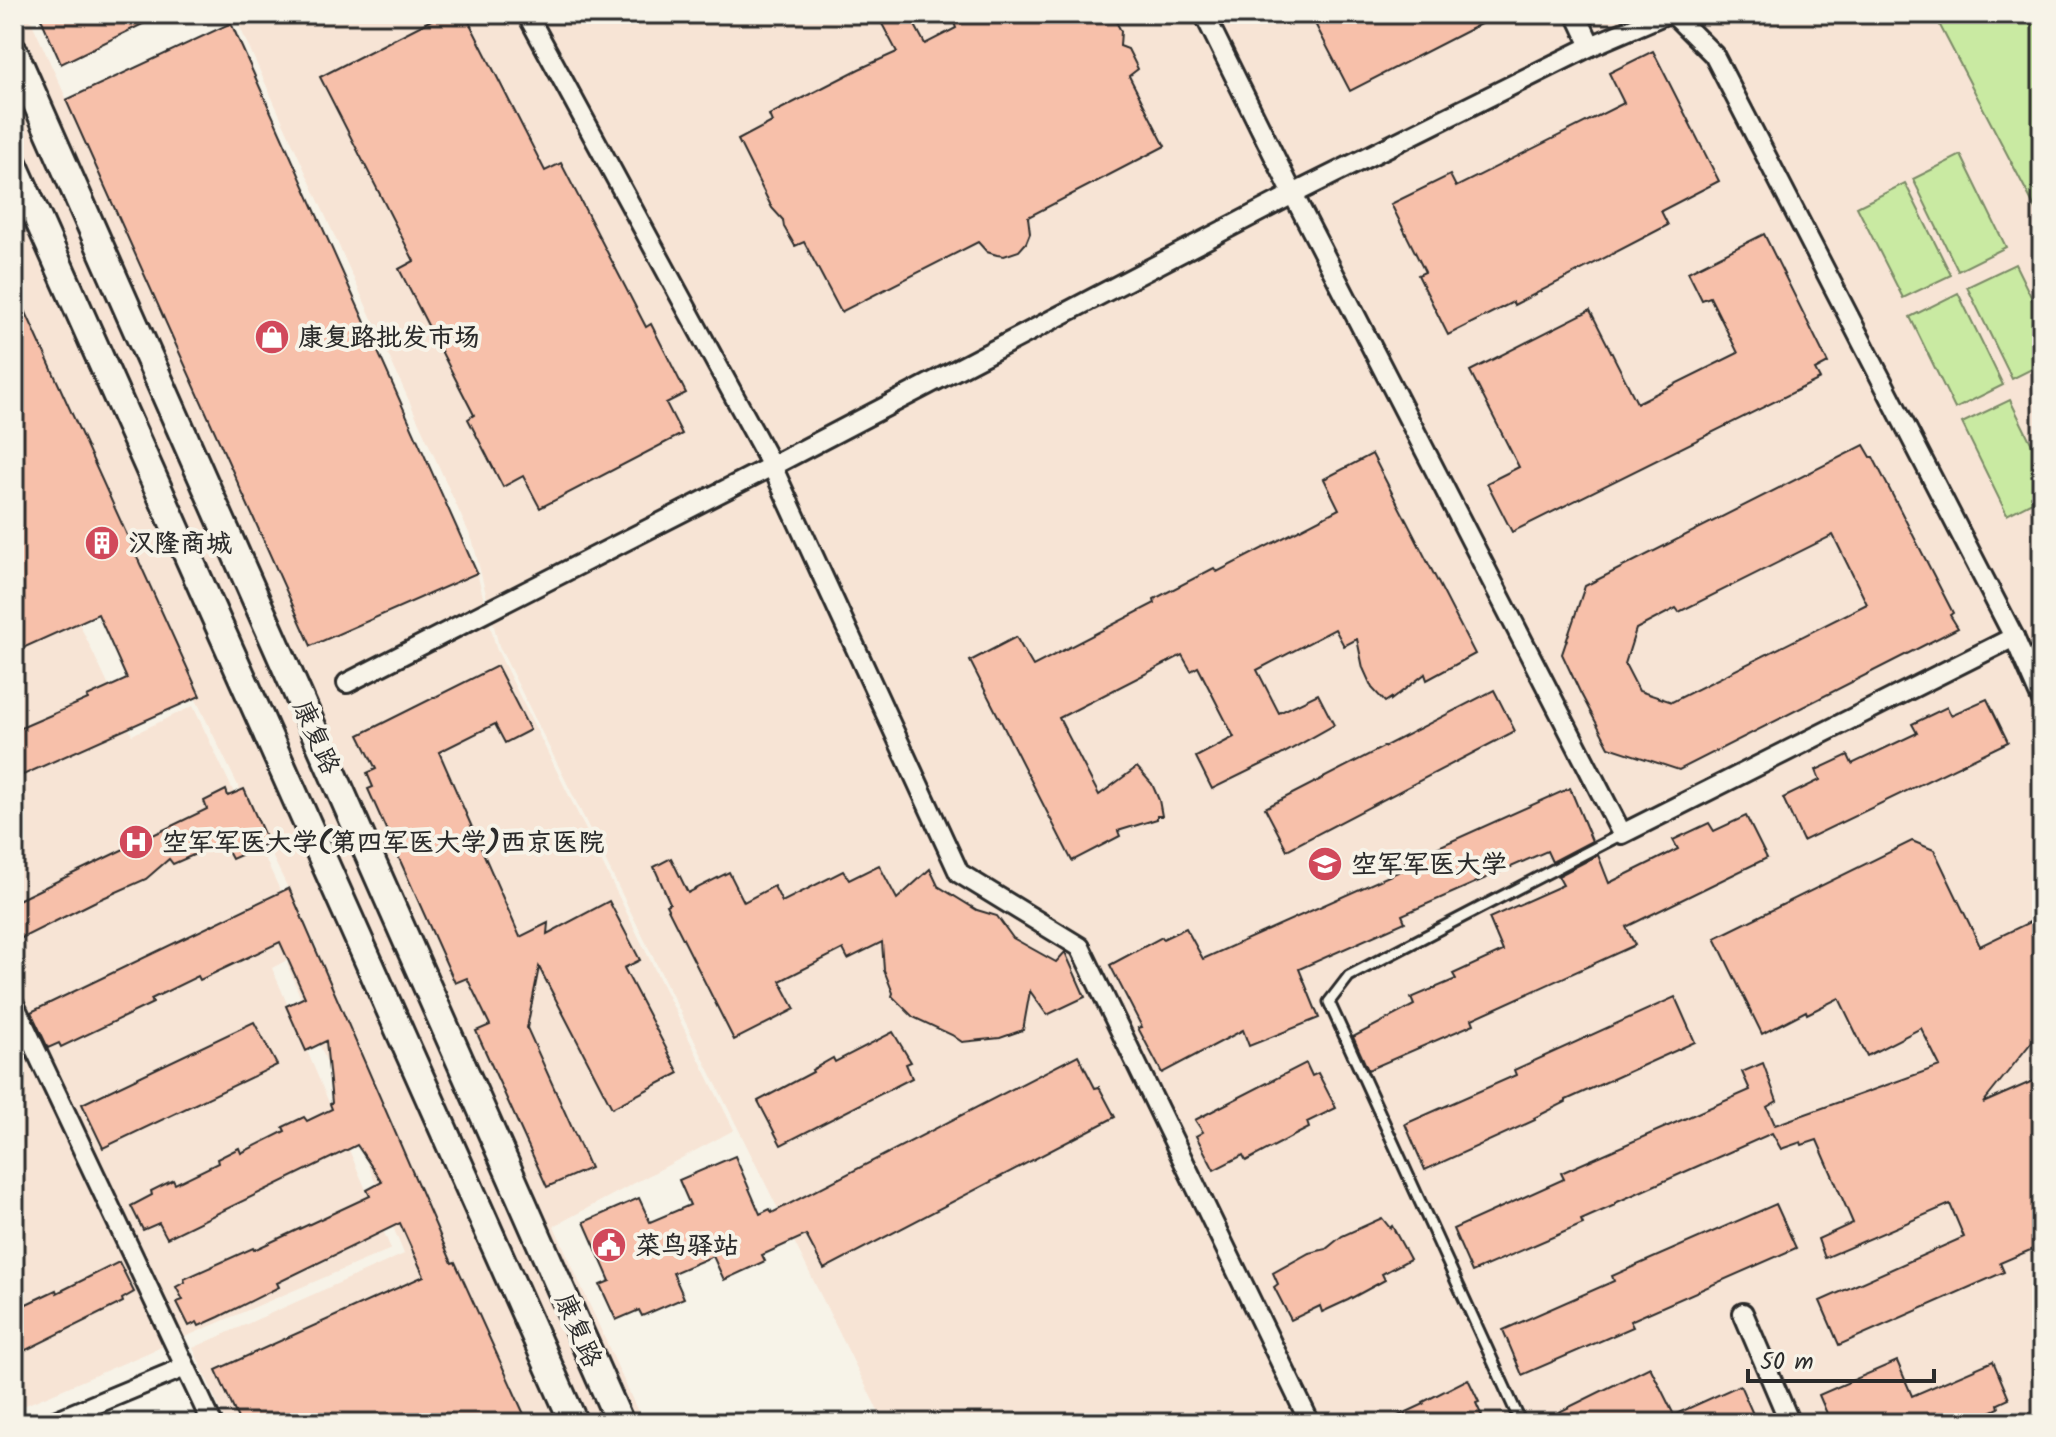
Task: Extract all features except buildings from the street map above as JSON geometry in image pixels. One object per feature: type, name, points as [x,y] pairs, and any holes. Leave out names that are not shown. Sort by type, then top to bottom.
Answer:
[{"type":"main road","name":"康复路","points":[[14,52],[620,1423]]},
{"type":"main road","name":"康复路","points":[[14,165],[574,1423]]},
{"type":"street","points":[[527,14],[772,466],[959,873],[1080,947],[1310,1423]]},
{"type":"street","points":[[1204,14],[1293,194],[1622,834],[2014,637]]},
{"type":"street","points":[[1576,14],[1591,46]]},
{"type":"street","points":[[347,683],[1293,194],[1591,46],[1666,14]]},
{"type":"street","points":[[1673,14],[1714,55],[2014,637],[2042,701]]},
{"type":"street","points":[[14,1004],[212,1423]]},
{"type":"street","points":[[1743,1313],[1790,1423]]},
{"type":"street","points":[[50,1423],[185,1367]]},
{"type":"lane","points":[[1521,1423],[1329,1002],[1349,976],[1622,834]]},
{"type":"shaded area","points":[[14,14],[28,14],[67,100],[231,23],[477,573],[496,648],[734,1130],[554,1226],[643,1423],[226,1423],[193,1348],[404,1254],[287,964],[318,950],[151,607],[14,419]]},
{"type":"shaded area","name":"空军军医大学","points":[[234,14],[2042,14],[2042,1423],[884,1423],[499,646],[473,542]]},
{"type":"shaded area","name":"空军军医大学(第四军医大学)西京医院","points":[[14,486],[132,735],[193,706],[308,949],[272,968],[391,1249],[14,1410]]},
{"type":"green space","points":[[1934,14],[2042,14],[2042,221]]},
{"type":"green space","points":[[1961,155],[2006,247],[1958,271],[1913,179]]},
{"type":"green space","points":[[1905,183],[1951,275],[1903,298],[1857,207]]},
{"type":"green space","points":[[2015,264],[2042,319],[2042,364],[2012,379],[1967,287]]},
{"type":"green space","points":[[1958,293],[2003,385],[1955,409],[1910,317]]},
{"type":"green space","points":[[2010,400],[2042,465],[2042,497],[2007,515],[1962,423]]},
{"type":"place","name":"康复路批发市场","points":[[272,337]]},
{"type":"place","name":"汉隆商城","points":[[102,543]]},
{"type":"place","name":"空军军医大学(第四军医大学)西京医院","points":[[136,842]]},
{"type":"place","name":"空军军医大学","points":[[1325,864]]},
{"type":"place","name":"菜鸟驿站","points":[[609,1245]]}]
